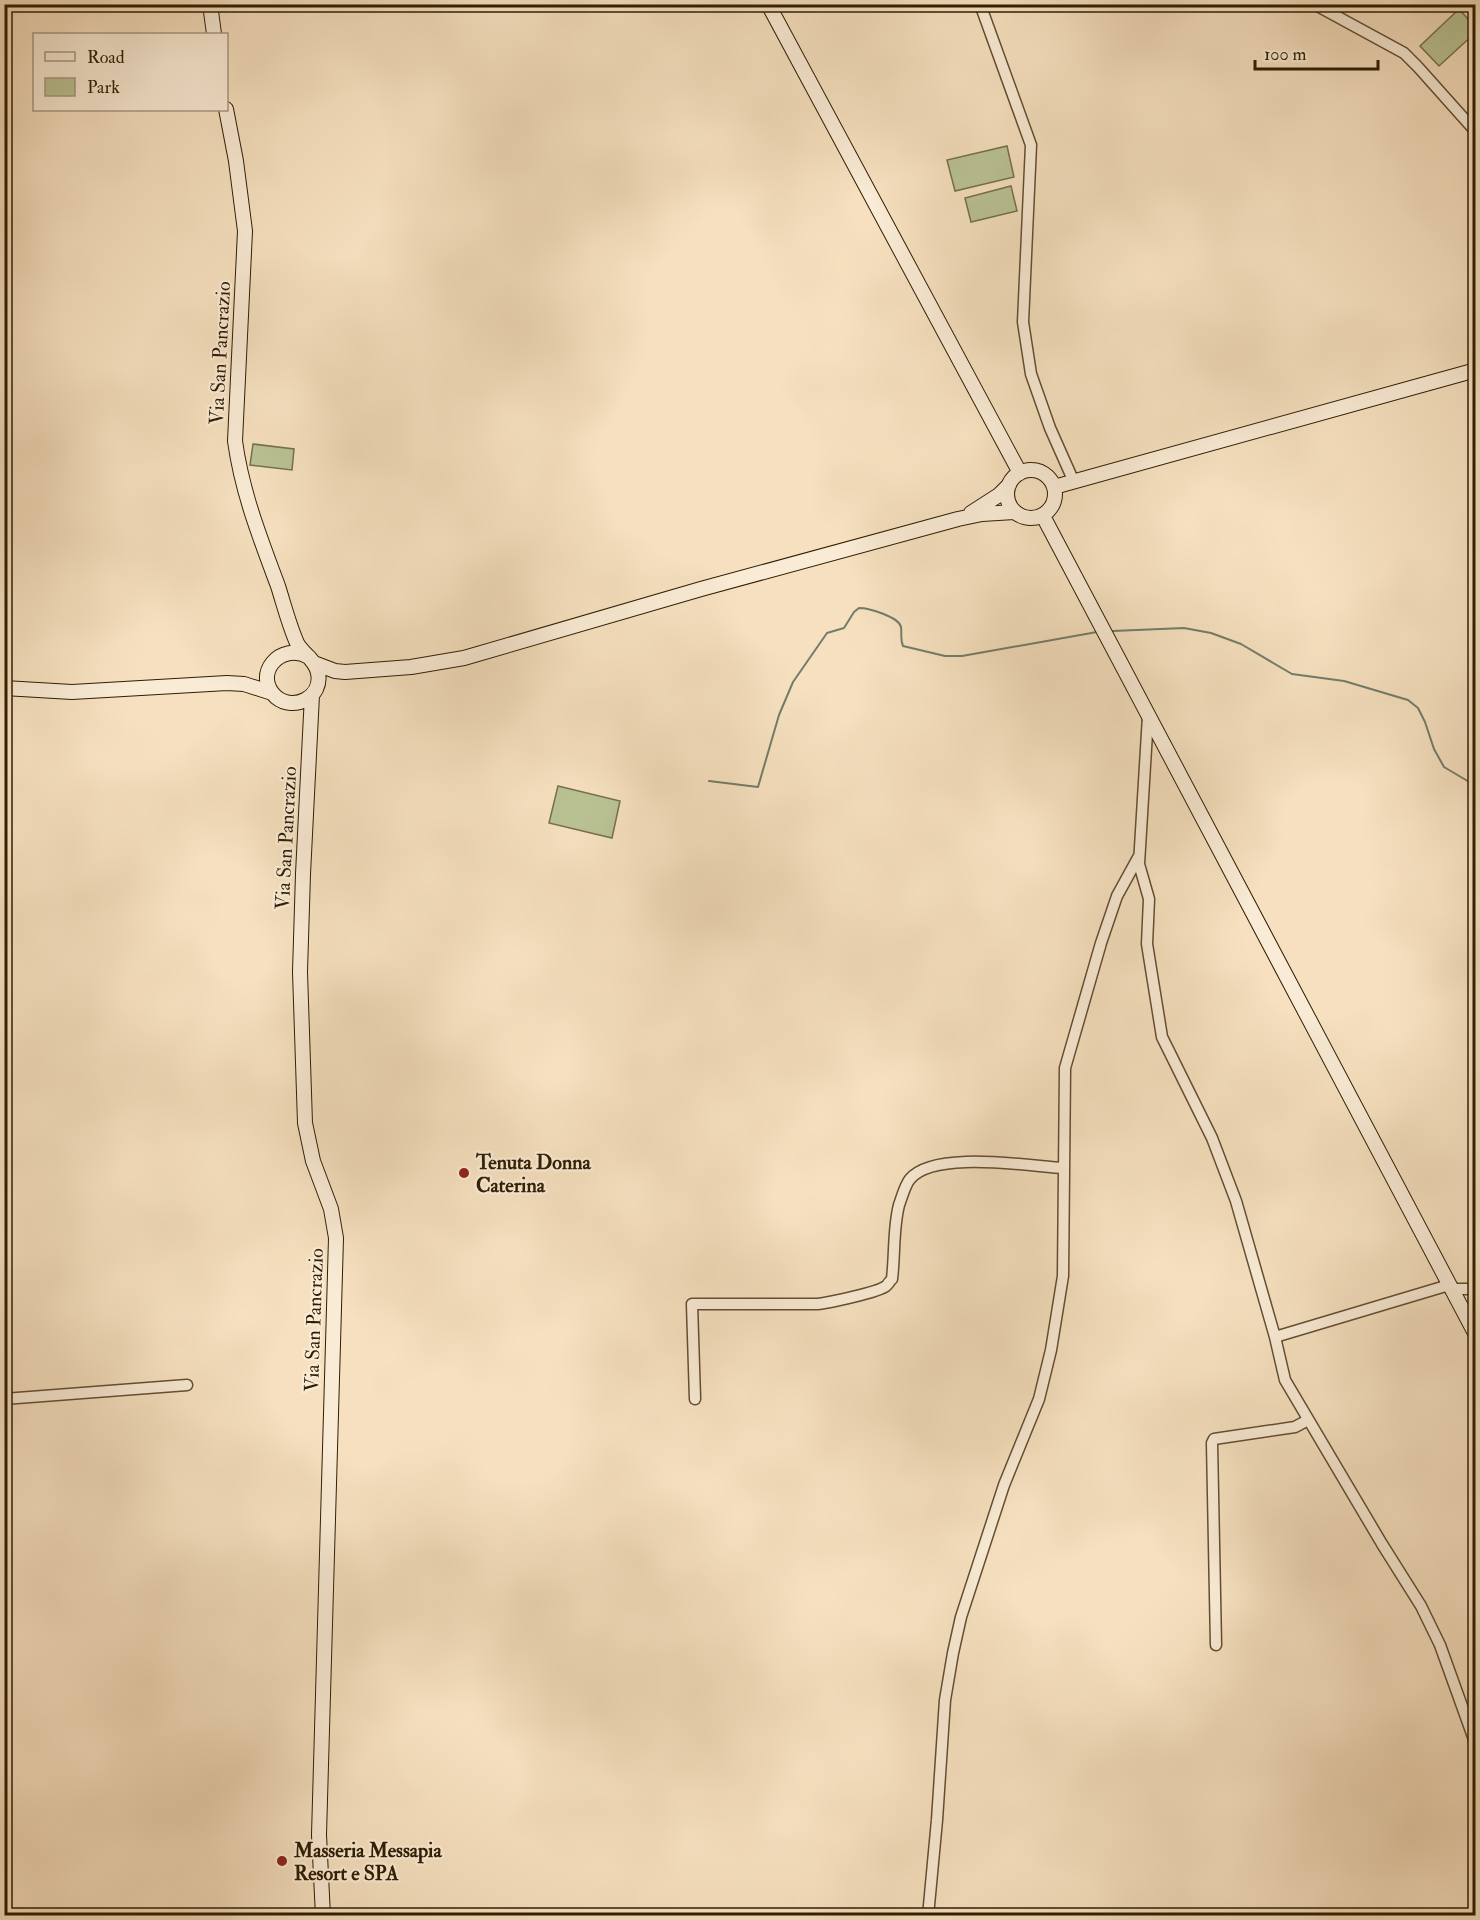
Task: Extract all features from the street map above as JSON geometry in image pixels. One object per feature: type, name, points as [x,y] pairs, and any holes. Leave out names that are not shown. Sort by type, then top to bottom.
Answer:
[{"type":"main road","points":[[210,4],[214,33]]},
{"type":"main road","points":[[768,4],[1020,473]]},
{"type":"main road","name":"Via San Pancrazio","points":[[226,111],[236,161],[245,231],[235,441],[239,471],[249,507],[297,643],[312,660]]},
{"type":"main road","points":[[1054,487],[1476,370]]},
{"type":"main road","points":[[227,683],[257,675],[287,653],[294,652],[335,671],[370,671],[411,667],[464,658],[690,592],[958,519],[982,514],[1014,512],[1028,518],[1043,516],[1052,506],[1054,487],[1051,481],[1040,472],[1033,470],[1020,473],[999,495],[958,519]]},
{"type":"main road","points":[[1009,485],[1007,499],[1014,512]]},
{"type":"main road","points":[[1043,516],[1476,1335]]},
{"type":"main road","points":[[272,693],[267,680],[273,663],[292,627]]},
{"type":"main road","points":[[312,660],[318,671],[315,691]]},
{"type":"main road","points":[[4,688],[72,692],[227,683],[244,684],[272,693],[283,701],[297,703],[334,680],[359,677],[370,671]]},
{"type":"main road","name":"Via San Pancrazio","points":[[315,691],[306,812],[300,972],[305,1114],[314,1161],[331,1209],[336,1238],[319,1835],[323,1916]]},
{"type":"main road","points":[[297,703],[307,717],[312,730]]},
{"type":"street","points":[[980,4],[1031,146],[1023,322],[1032,374],[1050,428],[1074,482]]},
{"type":"street","points":[[1314,4],[1404,53],[1476,132]]},
{"type":"street","points":[[1148,716],[1139,864],[1149,899],[1148,944],[1162,1037],[1212,1138],[1236,1201],[1285,1380],[1421,1606],[1440,1645],[1476,1745]]},
{"type":"street","points":[[928,1916],[945,1700],[953,1653],[961,1617],[1004,1485],[1039,1399],[1052,1350],[1063,1276],[1065,1068],[1117,896],[1140,855]]},
{"type":"street","points":[[695,1399],[692,1304],[833,1303],[877,1290],[887,1286],[892,1279],[899,1206],[909,1180],[918,1172],[942,1163],[969,1161],[1064,1168]]},
{"type":"street","points":[[1275,1337],[1450,1287],[1476,1289]]},
{"type":"street","points":[[4,1398],[187,1385]]},
{"type":"street","points":[[1216,1645],[1212,1443],[1214,1439],[1295,1427],[1308,1420]]},
{"type":"green space","points":[[1459,9],[1475,27],[1475,33],[1439,66],[1420,46]]},
{"type":"green space","points":[[1007,146],[1014,177],[955,191],[947,160]]},
{"type":"green space","points":[[1011,186],[1017,211],[971,222],[965,198]]},
{"type":"green space","points":[[253,444],[294,449],[292,470],[250,465]]},
{"type":"green space","points":[[558,786],[620,801],[612,838],[549,823]]},
{"type":"waterway","points":[[709,781],[758,787],[779,715],[793,682],[827,633],[844,628],[859,608],[876,611],[899,623],[903,646],[945,656],[962,656],[1097,632]]},
{"type":"waterway","points":[[1113,631],[1184,628],[1211,633],[1241,644],[1292,674],[1344,681],[1408,700],[1418,708],[1434,749],[1444,767],[1476,786]]},
{"type":"place","name":"Tenuta Donna Caterina","points":[[464,1173]]},
{"type":"place","name":"Masseria Messapia Resort e SPA","points":[[282,1861]]}]
